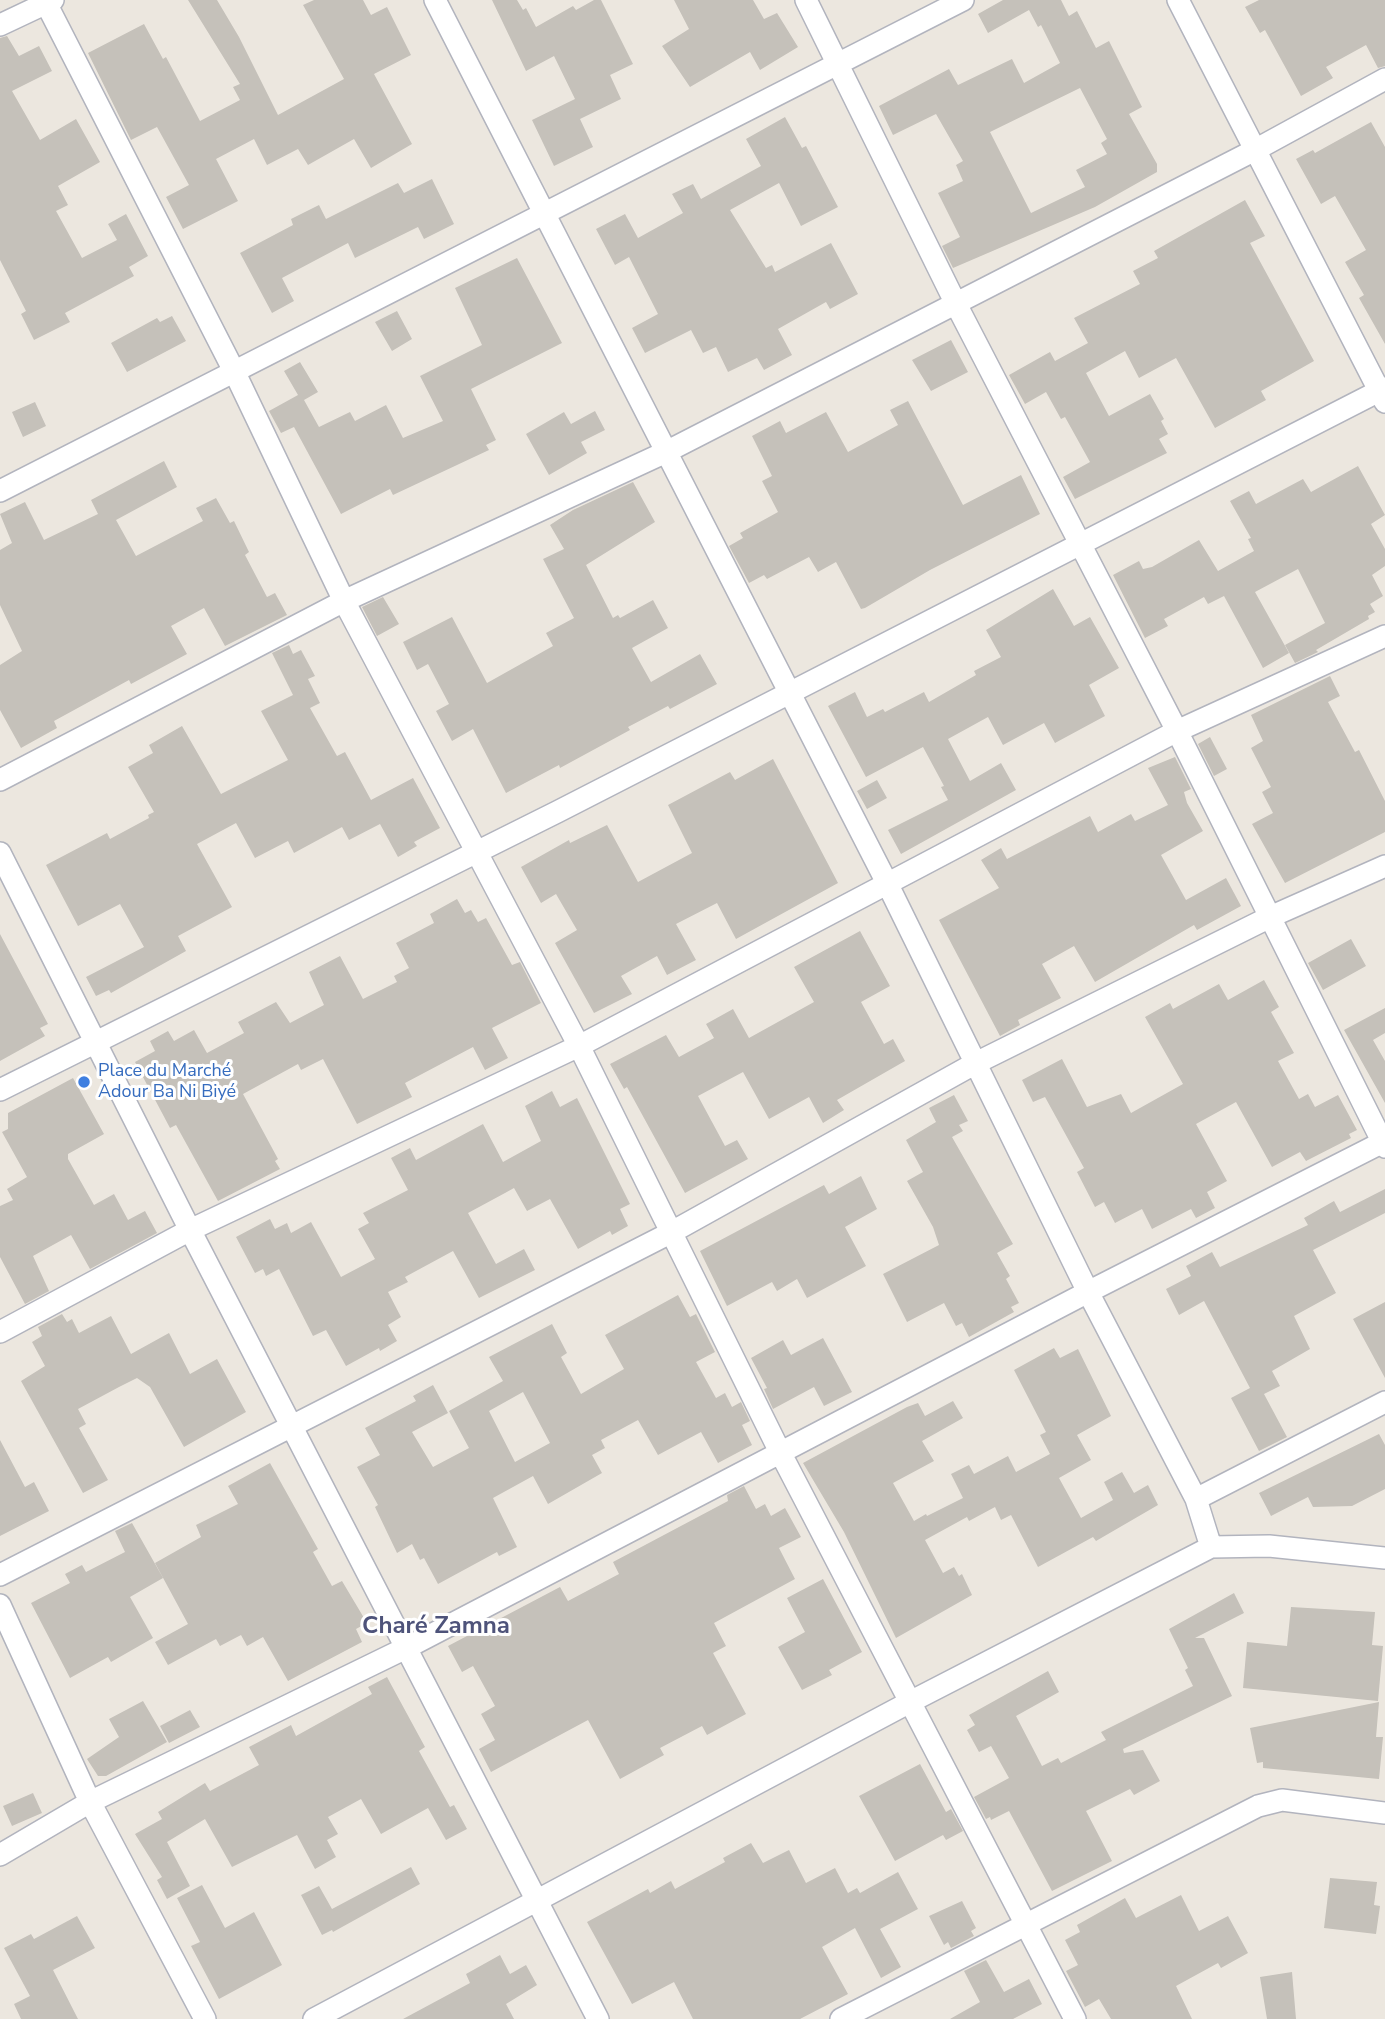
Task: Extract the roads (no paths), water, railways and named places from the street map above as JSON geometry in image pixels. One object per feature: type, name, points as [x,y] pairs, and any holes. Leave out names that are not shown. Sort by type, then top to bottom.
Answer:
[{"type":"street","points":[[435,0],[886,881],[1088,1292],[1196,1499],[1211,1546]]},
{"type":"street","points":[[0,1855],[90,1802],[408,1647],[1088,1292],[1384,1144],[1177,731],[956,304],[806,0]]},
{"type":"street","points":[[0,491],[964,0]]},
{"type":"street","points":[[0,1090],[1383,394],[1178,0]]},
{"type":"street","points":[[0,25],[50,2],[234,372],[344,601],[475,853],[579,1045],[780,1452],[1075,2019]]},
{"type":"street","points":[[0,780],[344,601],[666,452],[1255,150],[1385,79]]},
{"type":"street","points":[[0,1332],[190,1230],[579,1045],[886,881],[1177,731],[1385,636]]},
{"type":"street","points":[[0,853],[190,1230],[408,1647],[598,2019]]},
{"type":"street","points":[[0,1575],[672,1232],[974,1064],[1270,917],[1385,866]]},
{"type":"street","points":[[1196,1499],[1385,1402]]},
{"type":"street","points":[[320,2018],[538,1899],[1211,1546],[1269,1546],[1385,1558]]},
{"type":"street","points":[[0,1605],[90,1802],[205,2019]]},
{"type":"street","points":[[841,2019],[1258,1806],[1282,1800],[1385,1813]]},
{"type":"place","name":"Place du Marché Adour Ba Ni Biyé","points":[[84,1082]]},
{"type":"district","name":"Charé Zamna","points":[[436,1627]]}]
